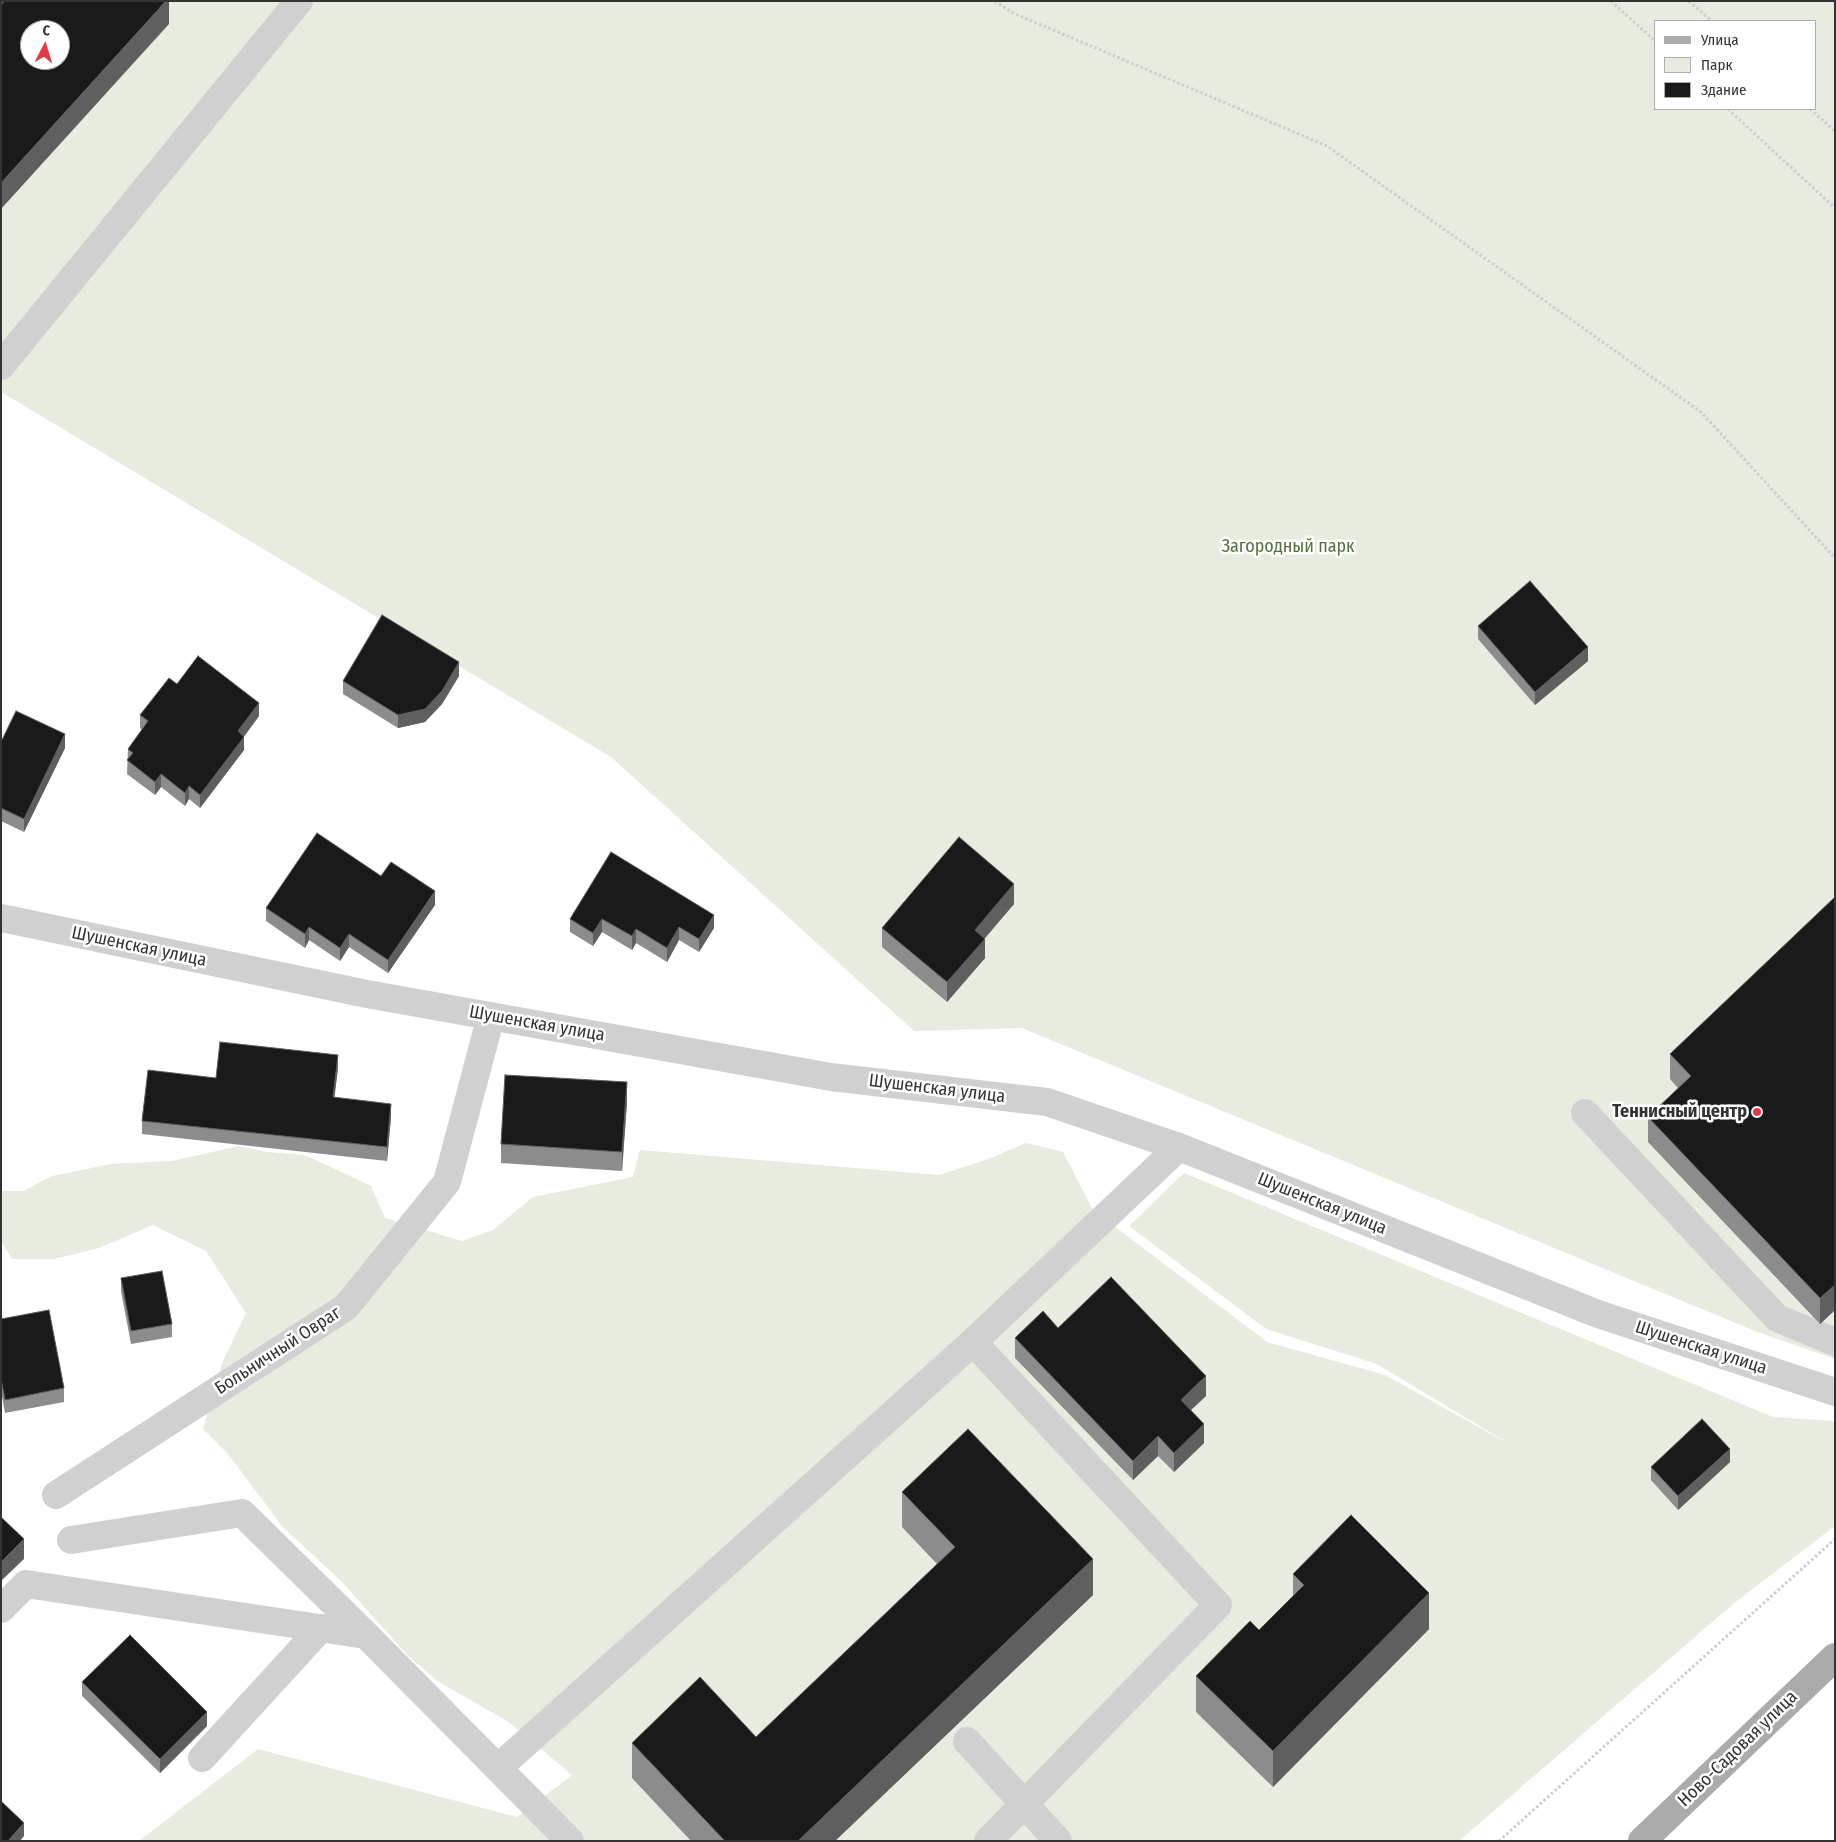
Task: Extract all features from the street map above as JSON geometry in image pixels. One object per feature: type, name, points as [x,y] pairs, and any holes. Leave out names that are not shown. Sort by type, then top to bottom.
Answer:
[{"type":"main road","name":"Ново-Садовая улица","points":[[1642,1841],[1835,1657]]},
{"type":"street","points":[[1,366],[299,1]]},
{"type":"street","name":"Шушенская улица","points":[[1,918],[367,994],[831,1077],[1047,1102],[1178,1147],[1598,1314],[1835,1392]]},
{"type":"street","name":"Больничный Овраг","points":[[56,1495],[346,1307],[447,1182],[491,1016]]},
{"type":"street","points":[[1586,1113],[1777,1318],[1835,1342]]},
{"type":"street","points":[[498,1768],[973,1342],[1178,1147]]},
{"type":"street","points":[[973,1342],[1218,1606],[988,1841]]},
{"type":"street","points":[[71,1540],[242,1512],[570,1841]]},
{"type":"street","points":[[1,1609],[26,1584],[366,1635]]},
{"type":"street","points":[[202,1758],[321,1628]]},
{"type":"street","points":[[967,1741],[1058,1841]]},
{"type":"path","points":[[995,1],[1013,13],[1327,146],[1701,412],[1835,558]]},
{"type":"path","points":[[1611,1],[1654,40]]},
{"type":"path","points":[[1689,1],[1711,20]]},
{"type":"path","points":[[1729,110],[1835,208]]},
{"type":"path","points":[[1811,110],[1835,131]]},
{"type":"path","points":[[1499,1841],[1835,1539]]},
{"type":"green space","name":"Загородный парк","points":[[1,1],[1835,1],[1835,1359],[1755,1331],[1022,1028],[914,1031],[611,757],[1,392]]},
{"type":"green space","points":[[1026,1143],[1063,1152],[1093,1210],[1267,1342],[1385,1375],[1511,1445],[1377,1364],[1266,1329],[1129,1226],[1184,1173],[1773,1417],[1835,1421],[1835,1526],[1733,1604],[1459,1841],[139,1841],[258,1749],[517,1817],[572,1775],[507,1721],[439,1682],[408,1656],[343,1583],[282,1526],[228,1454],[203,1429],[223,1361],[246,1313],[206,1251],[153,1225],[99,1248],[54,1259],[12,1259],[1,1241],[1,1191],[23,1191],[52,1176],[110,1164],[172,1161],[239,1146],[267,1152],[305,1155],[371,1186],[385,1218],[462,1241],[493,1230],[533,1197],[633,1177],[640,1150],[939,1175],[986,1160]]},
{"type":"building","points":[[4,1],[166,1],[1,183],[1,5]]},
{"type":"building","points":[[1530,581],[1588,647],[1535,692],[1478,626]]},
{"type":"building","points":[[382,615],[459,662],[442,691],[425,709],[398,715],[343,681]]},
{"type":"building","points":[[198,656],[259,703],[238,731],[244,737],[200,795],[189,786],[185,793],[161,774],[155,782],[127,760],[133,753],[128,749],[148,721],[140,715],[169,678],[177,684]]},
{"type":"building","points":[[16,711],[65,734],[24,819],[1,808],[1,742]]},
{"type":"building","points":[[317,833],[381,876],[391,862],[435,891],[388,960],[349,934],[340,948],[309,927],[305,934],[266,908]]},
{"type":"building","points":[[959,837],[1014,884],[975,930],[985,939],[947,982],[882,928]]},
{"type":"building","points":[[611,852],[714,915],[699,939],[679,927],[667,948],[636,929],[632,936],[602,919],[593,933],[570,919]]},
{"type":"building","name":"Теннисный центр","points":[[1835,897],[1835,1285],[1820,1298],[1648,1117],[1691,1076],[1670,1054]]},
{"type":"building","points":[[220,1042],[338,1055],[333,1097],[391,1104],[387,1147],[142,1121],[148,1070],[216,1078]]},
{"type":"building","points":[[505,1075],[627,1082],[622,1152],[501,1144]]},
{"type":"building","points":[[162,1271],[172,1324],[131,1331],[121,1278]]},
{"type":"building","points":[[1111,1277],[1206,1376],[1181,1400],[1204,1424],[1174,1453],[1158,1436],[1133,1461],[1015,1338],[1043,1311],[1058,1328]]},
{"type":"building","points":[[49,1310],[64,1388],[5,1400],[1,1378],[1,1319]]},
{"type":"building","points":[[1702,1419],[1730,1449],[1678,1496],[1651,1467]]},
{"type":"building","points":[[968,1429],[1093,1559],[798,1841],[725,1841],[632,1743],[700,1677],[756,1737],[955,1547],[902,1492]]},
{"type":"building","points":[[1351,1515],[1429,1593],[1273,1751],[1196,1676],[1250,1621],[1259,1630],[1304,1585],[1293,1574]]},
{"type":"building","points":[[1,1517],[24,1539],[1,1562]]},
{"type":"building","points":[[130,1635],[207,1712],[160,1759],[82,1682]]},
{"type":"building","points":[[1,1801],[24,1823],[8,1841],[1,1841]]},
{"type":"place","name":"Теннисный центр","points":[[1757,1112]]}]
